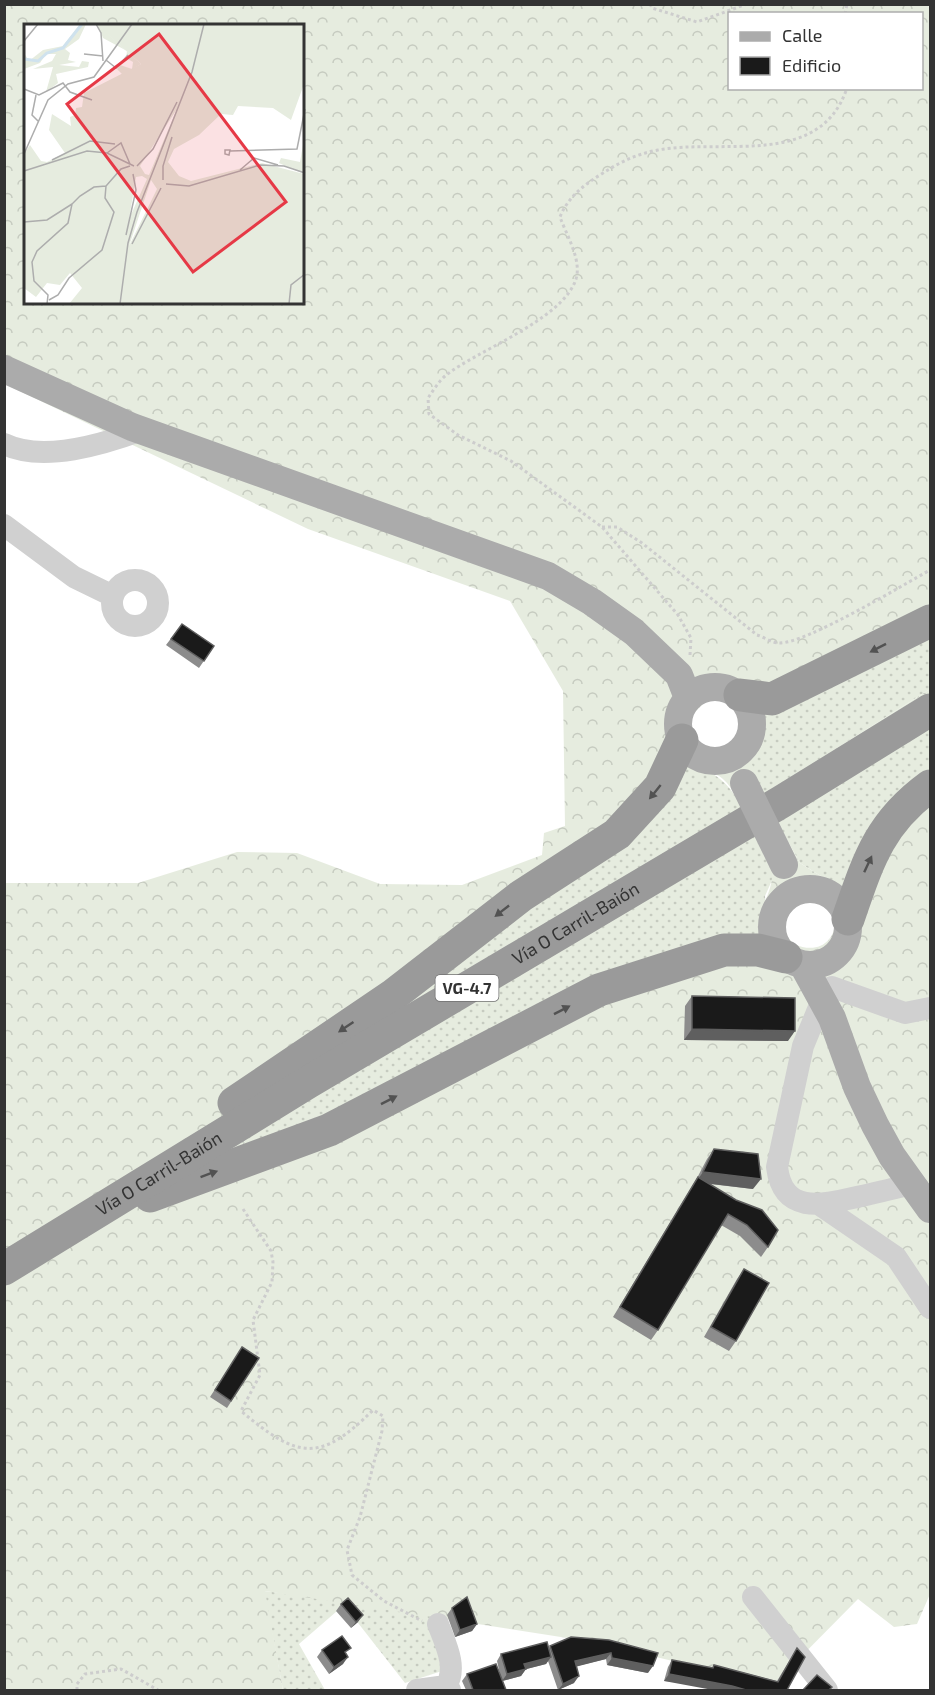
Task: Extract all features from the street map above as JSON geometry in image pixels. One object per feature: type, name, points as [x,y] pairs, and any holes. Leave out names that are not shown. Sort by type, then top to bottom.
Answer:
[{"type":"highway","points":[[740,695],[772,699],[930,621]]},
{"type":"highway","name":"Vía O Carril-Baión","points":[[4,1268],[306,1083],[782,802],[930,710]]},
{"type":"highway","points":[[4,1268],[88,1201],[392,996],[521,896],[617,834],[660,787],[682,740]]},
{"type":"highway","points":[[848,919],[865,869],[880,838],[905,805],[930,786]]},
{"type":"highway","points":[[4,1268],[134,1202],[329,1130],[599,990],[724,950],[758,950],[794,961]]},
{"type":"main road","points":[[4,369],[142,430],[548,576],[592,602],[634,632],[684,686],[697,691],[719,686],[740,695],[752,714],[751,735],[739,753],[719,761],[697,756],[682,740],[678,718],[684,686]]},
{"type":"main road","points":[[730,758],[797,890]]},
{"type":"main road","points":[[829,1002],[838,953],[847,937],[848,919],[834,897],[810,888],[797,890],[778,904],[773,914],[773,938],[829,1002],[857,1087],[870,1116],[911,1184],[930,1209]]},
{"type":"main road","points":[[794,961],[816,965],[838,953]]},
{"type":"street","points":[[4,444],[15,449],[43,452],[105,444],[142,430]]},
{"type":"street","points":[[4,525],[74,577],[113,596]]},
{"type":"street","points":[[911,1184],[820,1205],[800,1202],[787,1193],[779,1181],[777,1167],[803,1046],[829,1002],[905,1013],[930,1008]]},
{"type":"street","points":[[820,1205],[897,1257],[930,1308]]},
{"type":"street","points":[[753,1597],[827,1690]]},
{"type":"street","points":[[417,1690],[448,1688],[452,1666],[438,1624]]},
{"type":"path","points":[[650,4],[652,8],[697,22],[747,4]]},
{"type":"path","points":[[684,686],[690,662],[691,638],[678,615],[602,527],[511,461],[458,435],[429,414],[428,398],[443,377],[473,357],[517,335],[568,292],[576,278],[575,257],[560,217],[566,203],[590,181],[623,160],[658,150],[797,141],[823,125],[843,103],[846,90]]},
{"type":"path","points":[[602,527],[617,527],[634,538],[757,635],[778,643],[792,640],[832,623],[930,570]]},
{"type":"path","points":[[243,1209],[271,1251],[273,1262],[272,1282],[253,1320],[260,1375],[241,1411],[285,1445],[306,1449],[330,1445],[373,1410],[383,1416],[382,1431],[360,1517],[347,1550],[352,1575],[384,1601],[421,1621],[438,1624]]},
{"type":"path","points":[[77,1690],[77,1684],[85,1674],[121,1669],[158,1690]]},
{"type":"green space","points":[[5,5],[930,5],[930,627],[765,712],[761,717],[761,728],[750,758],[763,795],[930,689],[930,718],[776,820],[800,863],[843,890],[930,772],[930,1594],[917,1624],[894,1627],[858,1599],[773,1685],[593,1642],[265,1591],[283,1690],[5,1690],[5,883],[138,883],[237,852],[297,853],[380,884],[462,885],[542,855],[544,833],[565,826],[563,691],[510,601],[308,529],[5,384]],"holes":[[[712,700],[728,704],[738,713],[741,724],[738,736],[732,746],[723,752],[711,753],[698,746],[692,739],[689,728],[691,716],[704,703]],[[680,758],[691,768],[714,773],[723,779],[742,808],[281,1085],[665,785]],[[754,834],[763,849],[772,872],[761,916],[762,931],[767,941],[456,1058],[236,1154],[254,1127]],[[806,897],[821,901],[830,908],[834,918],[834,929],[830,939],[821,946],[809,948],[794,944],[788,937],[784,916],[791,904]]]},
{"type":"green space","points":[[930,627],[930,689],[762,796],[749,758],[760,728],[761,717],[765,712]]},
{"type":"green space","points":[[930,718],[930,772],[843,890],[800,863],[776,820]]},
{"type":"green space","points":[[680,757],[709,771],[724,782],[742,808],[281,1085]]},
{"type":"green space","points":[[754,834],[771,865],[773,878],[765,896],[768,942],[456,1058],[235,1155],[254,1127]]},
{"type":"green space","points":[[264,1591],[432,1610],[442,1671],[405,1683],[344,1605],[299,1644],[325,1690],[283,1690]]},
{"type":"building","points":[[182,624],[214,646],[204,661],[171,639]]},
{"type":"building","points":[[692,996],[795,998],[795,1031],[692,1029]]},
{"type":"building","points":[[714,1149],[758,1154],[761,1179],[703,1172]]},
{"type":"building","points":[[698,1177],[736,1200],[762,1210],[778,1230],[768,1247],[747,1225],[728,1214],[658,1330],[620,1307]]},
{"type":"building","points":[[744,1269],[769,1283],[736,1341],[711,1327]]},
{"type":"building","points":[[242,1347],[259,1358],[231,1401],[215,1390]]},
{"type":"building","points":[[467,1597],[477,1624],[460,1630],[452,1608]]},
{"type":"building","points":[[348,1598],[363,1615],[356,1622],[341,1604]]},
{"type":"building","points":[[342,1636],[351,1648],[345,1652],[348,1657],[334,1667],[322,1650]]},
{"type":"building","points":[[571,1637],[609,1640],[658,1653],[653,1666],[612,1658],[611,1653],[575,1661],[579,1676],[563,1684],[550,1646]]},
{"type":"building","points":[[547,1642],[551,1657],[524,1664],[526,1669],[507,1674],[501,1654]]},
{"type":"building","points":[[797,1648],[805,1657],[787,1690],[746,1690],[669,1674],[672,1660],[713,1668],[714,1665],[778,1682]]},
{"type":"building","points":[[496,1664],[506,1690],[473,1690],[467,1674]]},
{"type":"building","points":[[817,1675],[832,1687],[829,1690],[803,1690]]}]
